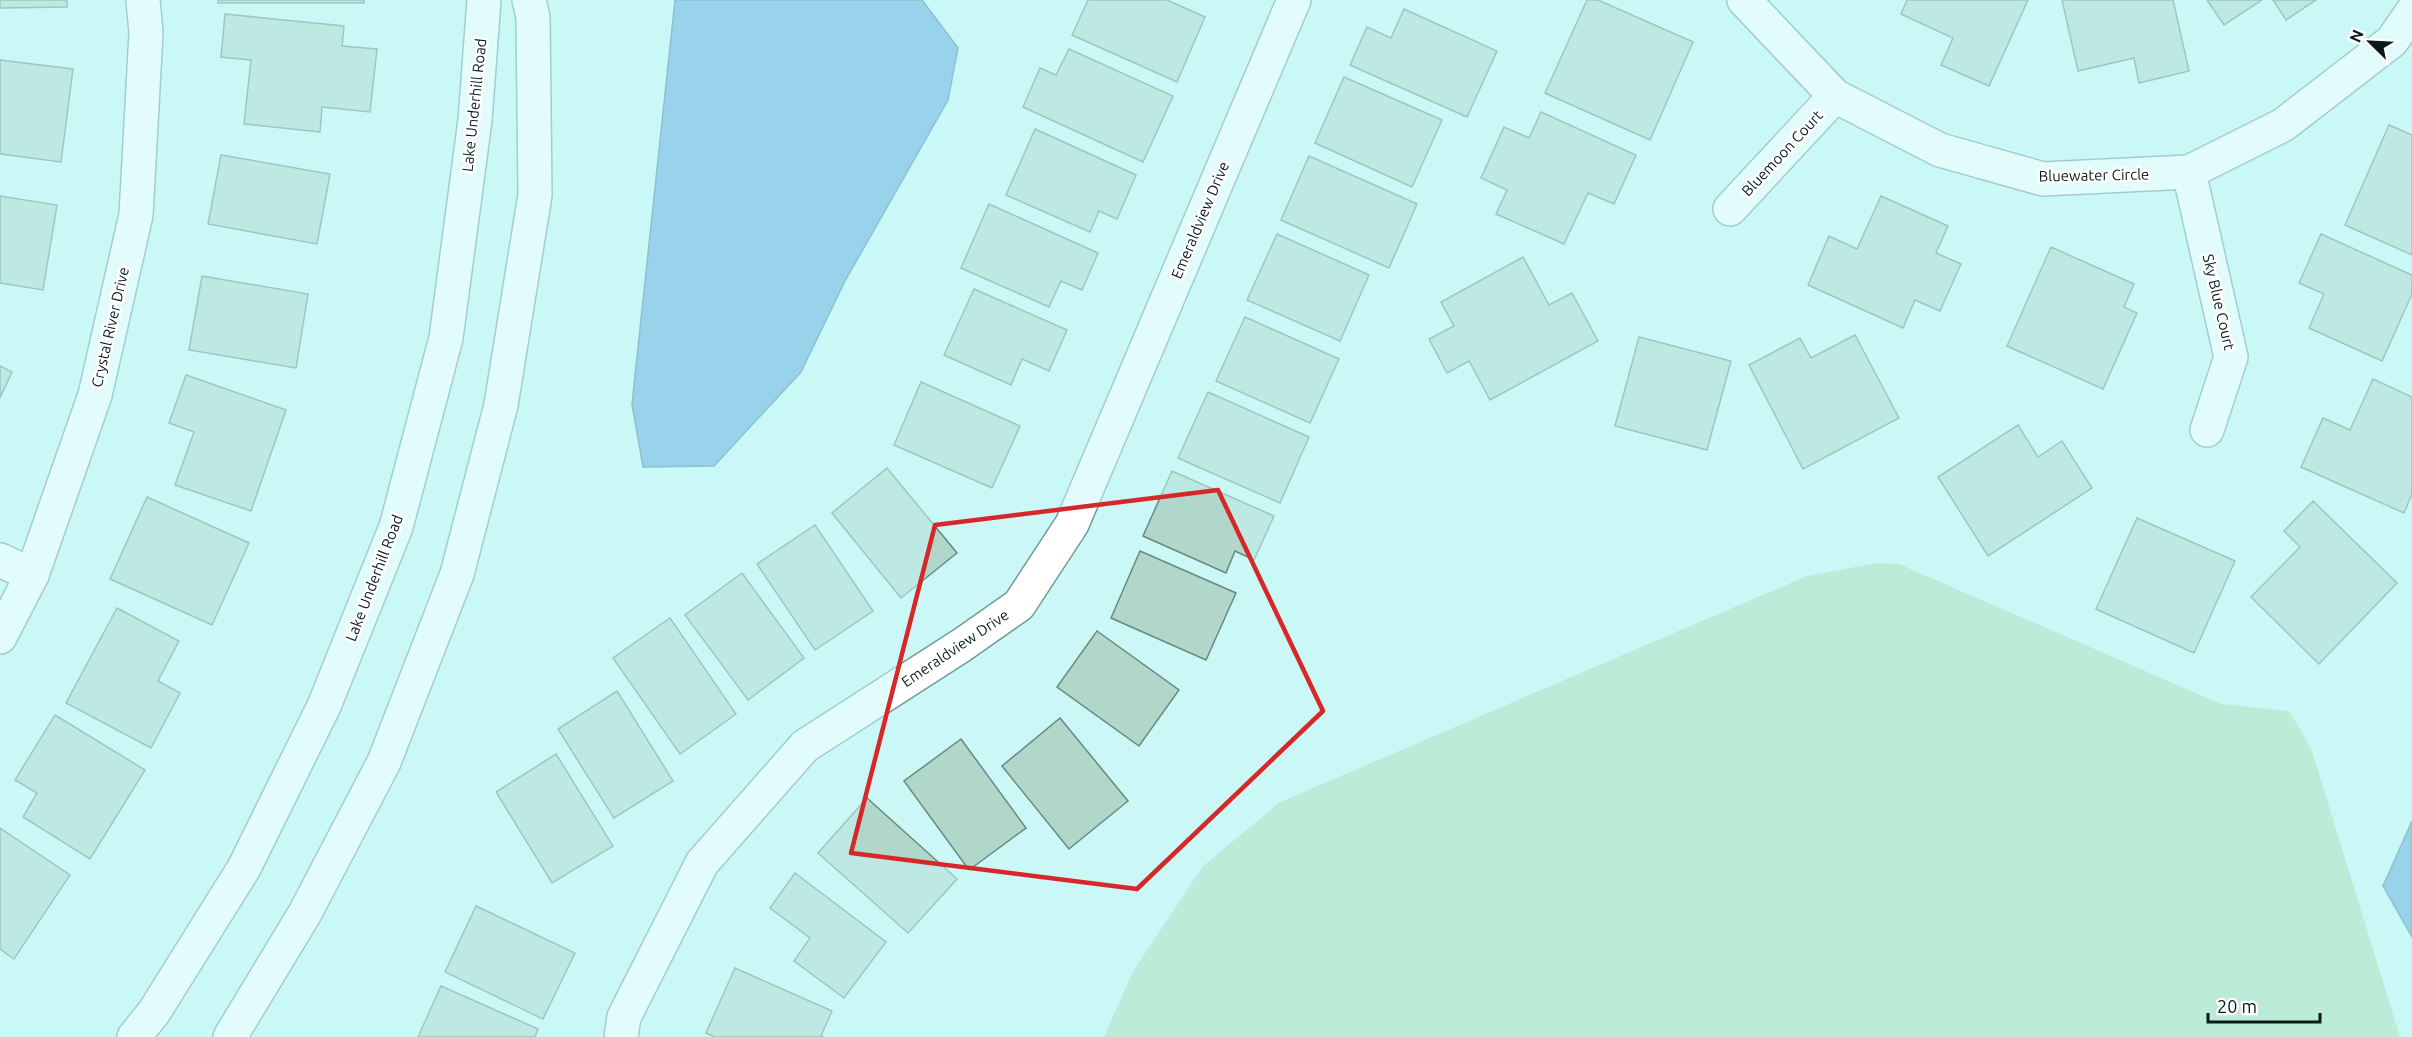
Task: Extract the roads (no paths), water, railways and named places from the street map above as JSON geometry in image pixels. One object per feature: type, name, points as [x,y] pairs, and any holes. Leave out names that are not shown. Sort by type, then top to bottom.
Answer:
[{"type":"street","name":"Crystal River Drive","points":[[0,637],[32,576],[95,395],[136,215],[146,33],[143,0]]},
{"type":"street","name":"Lake Underhill Road","points":[[134,1037],[154,1012],[244,868],[324,706],[396,527],[446,338],[475,120],[484,0]]},
{"type":"street","points":[[230,1037],[305,913],[384,762],[457,574],[501,405],[534,195],[533,17],[529,0]]},
{"type":"street","name":"Emeraldview Drive","points":[[621,1037],[624,1017],[702,863],[805,746],[962,645],[1019,605],[1072,524],[1294,0]]},
{"type":"street","name":"Bluewater Circle","points":[[1744,0],[1835,96],[1940,150],[2043,179],[2189,172],[2283,125],[2392,41],[2412,12]]},
{"type":"street","name":"Bluemoon Court","points":[[1730,209],[1835,96]]},
{"type":"street","name":"Sky Blue Court","points":[[2189,172],[2231,357],[2207,430]]},
{"type":"street","points":[[0,560],[32,576]]},
{"type":"water","points":[[675,0],[922,0],[958,48],[948,100],[845,281],[801,372],[714,466],[643,467],[632,404]]},
{"type":"water","points":[[2412,821],[2412,937],[2383,886]]}]
